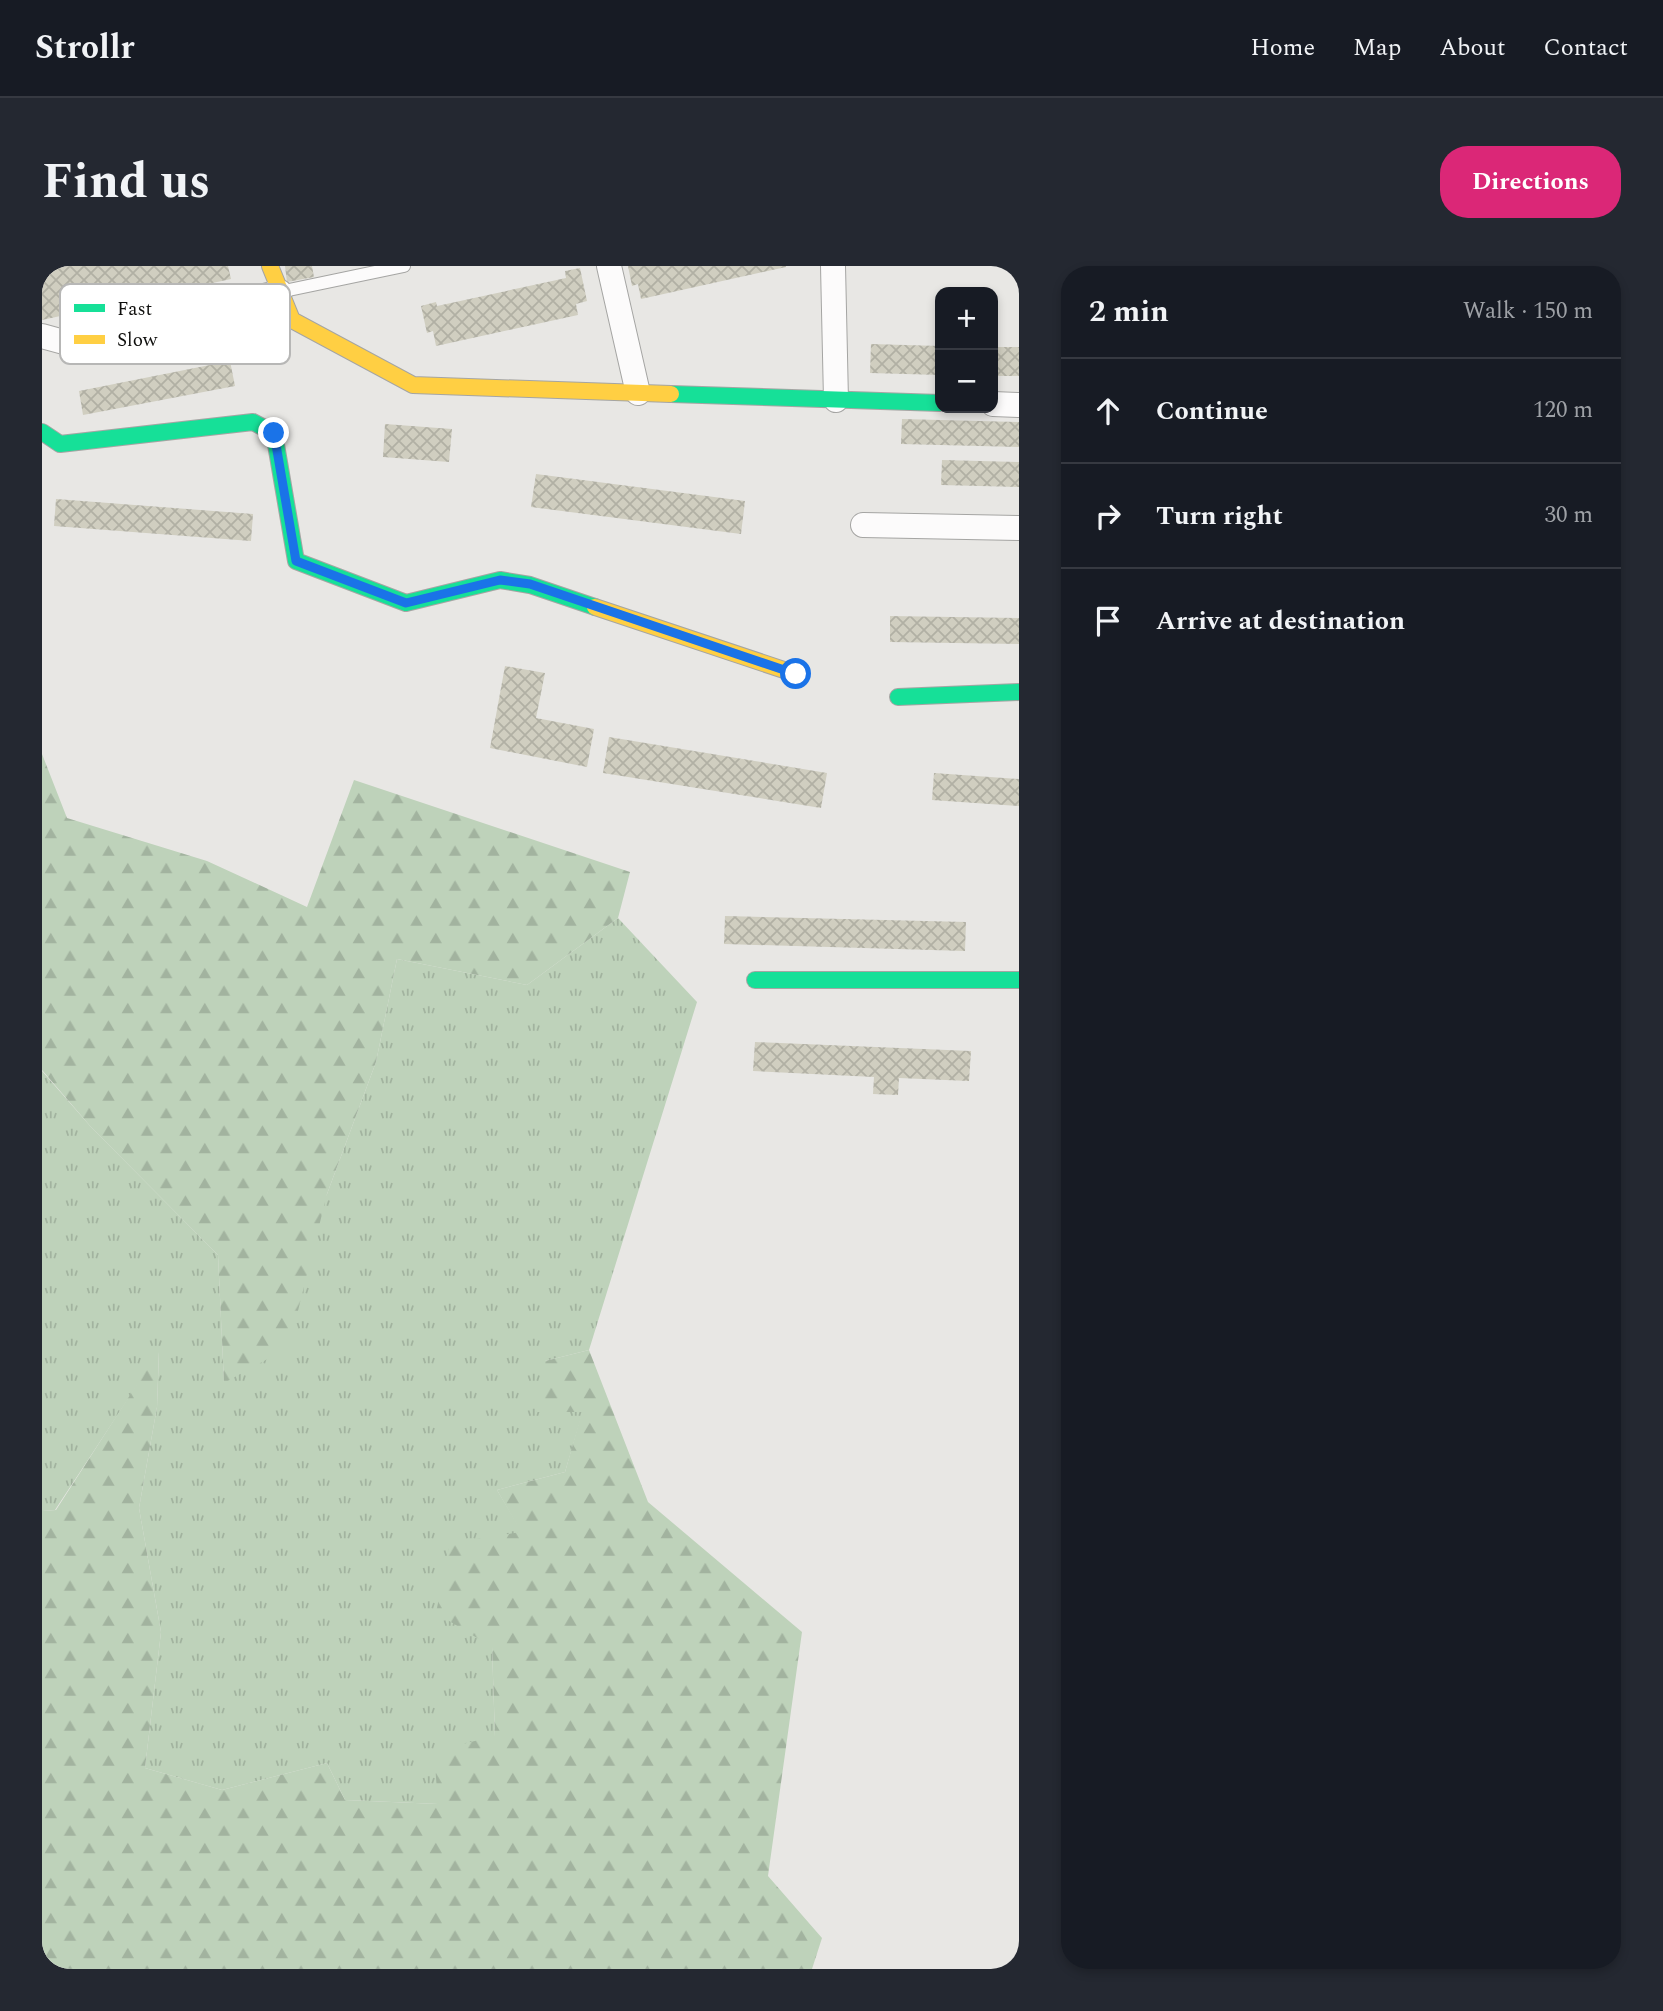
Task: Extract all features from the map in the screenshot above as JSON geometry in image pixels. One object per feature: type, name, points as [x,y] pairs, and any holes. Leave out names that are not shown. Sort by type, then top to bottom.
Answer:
[{"type":"street","points":[[270,266],[277,284]]},
{"type":"street","points":[[609,266],[638,393]]},
{"type":"street","points":[[833,266],[835,400]]},
{"type":"street","points":[[290,315],[292,320],[413,385],[935,403]]},
{"type":"street","points":[[42,336],[60,341]]},
{"type":"street","points":[[998,404],[1019,405]]},
{"type":"street","points":[[42,432],[60,444],[253,422],[274,433],[296,561],[406,603],[500,580],[530,584],[796,674]]},
{"type":"street","points":[[863,525],[1019,528]]},
{"type":"street","points":[[898,697],[1019,692]]},
{"type":"street","points":[[755,980],[1019,980]]},
{"type":"lane","points":[[290,290],[404,266]]},
{"type":"green space","points":[[42,754],[67,818],[207,861],[307,907],[354,780],[630,872],[618,918],[527,985],[397,959],[376,1062],[327,1194],[289,1347],[224,1383],[218,1255],[91,1127],[42,1070]]},
{"type":"green space","points":[[618,918],[697,1002],[589,1350],[545,1361],[583,1411],[565,1472],[497,1490],[522,1532],[492,1647],[495,1737],[438,1804],[345,1800],[327,1763],[222,1790],[145,1768],[161,1632],[139,1508],[157,1407],[159,1352],[55,1510],[42,1511],[42,1071],[91,1127],[218,1255],[224,1382],[327,1194],[376,1062],[397,959],[527,985]]},
{"type":"green space","points":[[159,1350],[157,1407],[139,1508],[161,1632],[145,1768],[222,1790],[327,1763],[345,1800],[438,1804],[434,1751],[495,1736],[492,1647],[436,1613],[450,1543],[521,1532],[497,1490],[565,1472],[582,1412],[536,1412],[545,1361],[589,1350],[648,1502],[802,1632],[768,1876],[822,1938],[812,1969],[42,1969],[42,1511],[56,1510]]},
{"type":"building","points":[[60,266],[228,266],[231,279],[208,284],[60,284],[60,316],[42,320],[42,270]]},
{"type":"building","points":[[285,266],[312,266],[314,277],[287,282]]},
{"type":"building","points":[[628,266],[786,267],[641,299],[638,284],[632,286]]},
{"type":"building","points":[[580,268],[587,301],[576,304],[578,315],[436,346],[433,331],[427,333],[421,306],[436,302],[437,306],[566,278],[565,271]]},
{"type":"building","points":[[871,344],[935,346],[935,375],[870,373]]},
{"type":"building","points":[[998,347],[1019,347],[1019,376],[998,376]]},
{"type":"building","points":[[215,364],[231,364],[235,386],[83,415],[79,391]]},
{"type":"building","points":[[902,419],[1019,422],[1019,447],[901,444]]},
{"type":"building","points":[[385,424],[452,429],[449,462],[383,457]]},
{"type":"building","points":[[942,460],[1019,462],[1019,487],[941,485]]},
{"type":"building","points":[[536,474],[745,501],[741,534],[531,507]]},
{"type":"building","points":[[56,499],[253,514],[251,541],[54,526]]},
{"type":"building","points":[[890,616],[1019,618],[1019,644],[890,642]]},
{"type":"building","points":[[505,666],[545,673],[536,718],[594,729],[587,767],[490,748]]},
{"type":"building","points":[[609,737],[827,773],[821,808],[603,773]]},
{"type":"building","points":[[934,773],[1019,779],[1019,806],[932,800]]},
{"type":"building","points":[[725,916],[966,922],[965,951],[724,944]]},
{"type":"building","points":[[755,1042],[971,1051],[969,1081],[899,1078],[898,1095],[873,1094],[874,1077],[753,1071]]},
{"type":"traffic: fast","points":[[671,394],[935,403]]},
{"type":"traffic: fast","points":[[42,432],[60,444],[253,422],[274,433],[296,561],[406,603],[500,580],[530,585],[595,607]]},
{"type":"traffic: fast","points":[[898,697],[1019,692]]},
{"type":"traffic: fast","points":[[755,980],[1019,980]]},
{"type":"traffic: slow","points":[[270,266],[277,284]]},
{"type":"traffic: slow","points":[[290,315],[292,320],[413,385],[671,394]]},
{"type":"traffic: slow","points":[[595,607],[796,674]]},
{"type":"route","points":[[274,433],[296,561],[406,603],[500,580],[530,584],[796,674]]}]
